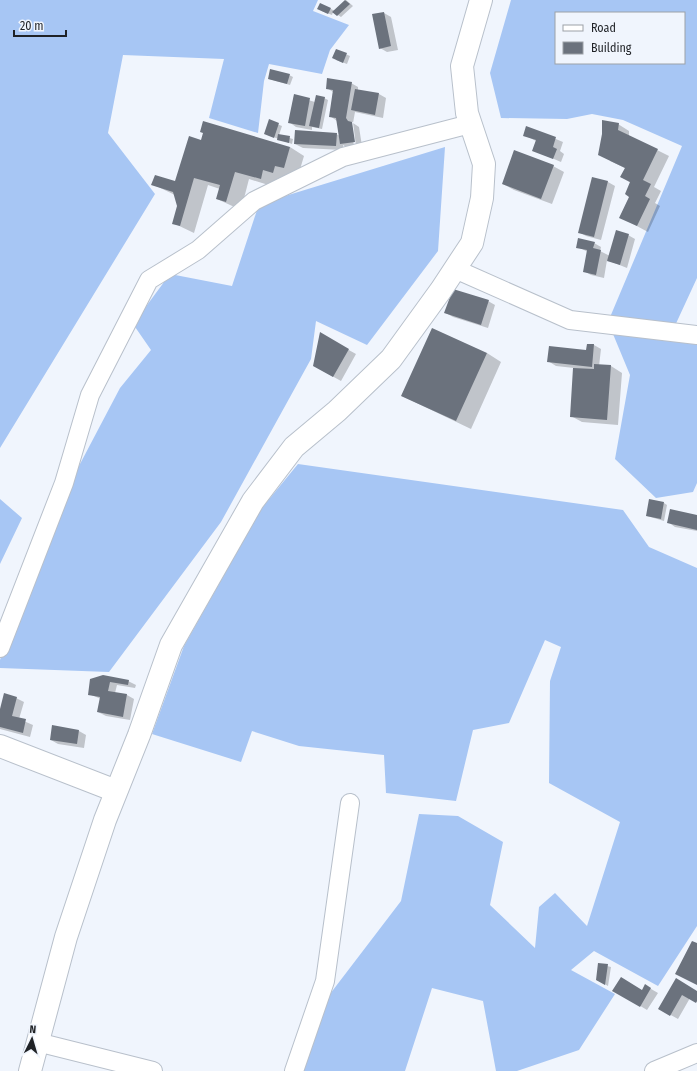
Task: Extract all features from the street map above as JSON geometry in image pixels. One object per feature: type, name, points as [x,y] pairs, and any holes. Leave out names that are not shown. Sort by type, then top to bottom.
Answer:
[{"type":"street","points":[[30,1071],[66,937],[105,820],[139,735],[171,645],[253,501],[294,447],[337,411],[391,359],[472,243],[482,198],[484,164],[467,113],[462,66],[482,0]]},
{"type":"street","points":[[0,648],[64,483],[90,395],[149,280],[198,250],[254,201],[343,157],[470,124]]},
{"type":"street","points":[[455,269],[570,320],[697,335]]},
{"type":"street","points":[[0,746],[116,791]]},
{"type":"street","points":[[294,1071],[325,981],[350,803]]},
{"type":"street","points":[[37,1042],[153,1071]]},
{"type":"street","points":[[654,1071],[691,1060]]},
{"type":"shaded area","points":[[0,0],[318,0],[313,11],[349,25],[330,50],[322,74],[269,64],[264,81],[258,133],[209,118],[224,59],[123,55],[108,133],[155,194],[0,448]]},
{"type":"shaded area","points":[[511,0],[697,0],[697,278],[673,330],[697,339],[697,483],[693,492],[656,498],[615,459],[630,375],[608,322],[682,146],[623,120],[592,114],[567,119],[501,118],[490,73]]},
{"type":"shaded area","points":[[445,147],[438,251],[367,345],[316,321],[311,359],[221,522],[109,672],[0,668],[0,660],[50,521],[120,388],[151,350],[133,324],[170,274],[232,286],[259,204]]},
{"type":"shaded area","points":[[298,464],[623,510],[649,547],[697,568],[697,926],[658,986],[594,951],[571,970],[615,994],[579,1050],[517,1071],[496,1071],[483,1001],[432,988],[405,1071],[298,1071],[317,1011],[401,901],[419,814],[458,816],[503,842],[490,905],[535,948],[539,907],[555,893],[587,926],[620,822],[549,783],[550,681],[561,647],[545,640],[509,723],[473,730],[456,801],[386,793],[384,755],[299,746],[252,731],[241,762],[152,734],[184,646],[261,509]]},
{"type":"shaded area","points":[[0,499],[22,518],[0,564]]},
{"type":"building","points":[[345,0],[350,4],[337,16],[332,12]]},
{"type":"building","points":[[320,3],[331,8],[328,14],[317,9]]},
{"type":"building","points":[[384,12],[391,46],[379,49],[372,14]]},
{"type":"building","points":[[336,49],[347,53],[343,63],[332,58]]},
{"type":"building","points":[[270,69],[290,74],[287,84],[268,79]]},
{"type":"building","points":[[327,78],[352,82],[346,118],[348,121],[352,122],[355,142],[340,144],[336,118],[329,117],[333,90],[326,89]]},
{"type":"building","points":[[355,89],[379,93],[375,115],[351,110]]},
{"type":"building","points":[[294,94],[310,98],[305,126],[288,123]]},
{"type":"building","points":[[316,95],[325,97],[319,128],[309,126]]},
{"type":"building","points":[[269,119],[279,123],[274,138],[264,134]]},
{"type":"building","points":[[602,120],[619,123],[618,130],[658,149],[643,180],[651,184],[645,196],[650,199],[637,226],[619,218],[629,197],[625,194],[630,182],[620,177],[625,168],[598,155],[602,134]]},
{"type":"building","points":[[203,121],[290,147],[284,168],[275,166],[273,173],[263,170],[261,179],[235,172],[226,202],[216,199],[220,185],[194,178],[180,226],[172,224],[177,206],[173,192],[151,185],[155,175],[175,181],[189,136],[201,140],[203,133],[200,132]]},
{"type":"building","points":[[526,126],[556,137],[553,147],[557,149],[553,159],[532,151],[536,140],[523,136]]},
{"type":"building","points":[[295,130],[337,133],[336,146],[294,144]]},
{"type":"building","points":[[278,134],[290,136],[289,143],[277,140]]},
{"type":"building","points":[[514,150],[554,165],[541,199],[502,184]]},
{"type":"building","points":[[592,177],[608,181],[594,237],[578,233]]},
{"type":"building","points":[[616,230],[629,234],[620,265],[607,261]]},
{"type":"building","points":[[578,238],[595,242],[593,248],[601,250],[596,275],[583,272],[587,250],[576,248]]},
{"type":"building","points":[[453,289],[489,300],[481,325],[444,313]]},
{"type":"building","points":[[432,328],[487,353],[456,421],[401,396]]},
{"type":"building","points":[[320,332],[349,349],[333,377],[313,366]]},
{"type":"building","points":[[587,344],[594,344],[592,367],[547,362],[549,346],[586,350]]},
{"type":"building","points":[[594,364],[611,365],[607,420],[570,417],[573,368],[594,369]]},
{"type":"building","points":[[649,499],[664,502],[661,519],[646,516]]},
{"type":"building","points":[[670,509],[697,515],[697,530],[667,523]]},
{"type":"building","points":[[103,675],[129,680],[128,685],[110,682],[108,691],[127,694],[123,717],[97,712],[100,697],[88,695],[90,679]]},
{"type":"building","points":[[4,693],[17,697],[12,716],[26,719],[23,733],[0,727],[0,709]]},
{"type":"building","points":[[52,725],[79,730],[77,744],[50,740]]},
{"type":"building","points":[[692,941],[697,943],[697,985],[675,974]]},
{"type":"building","points":[[598,963],[608,964],[605,985],[596,980]]},
{"type":"building","points":[[621,977],[642,990],[645,984],[651,988],[640,1007],[612,991]]},
{"type":"building","points":[[676,978],[697,991],[697,1001],[696,1003],[682,995],[670,1016],[658,1009]]}]
